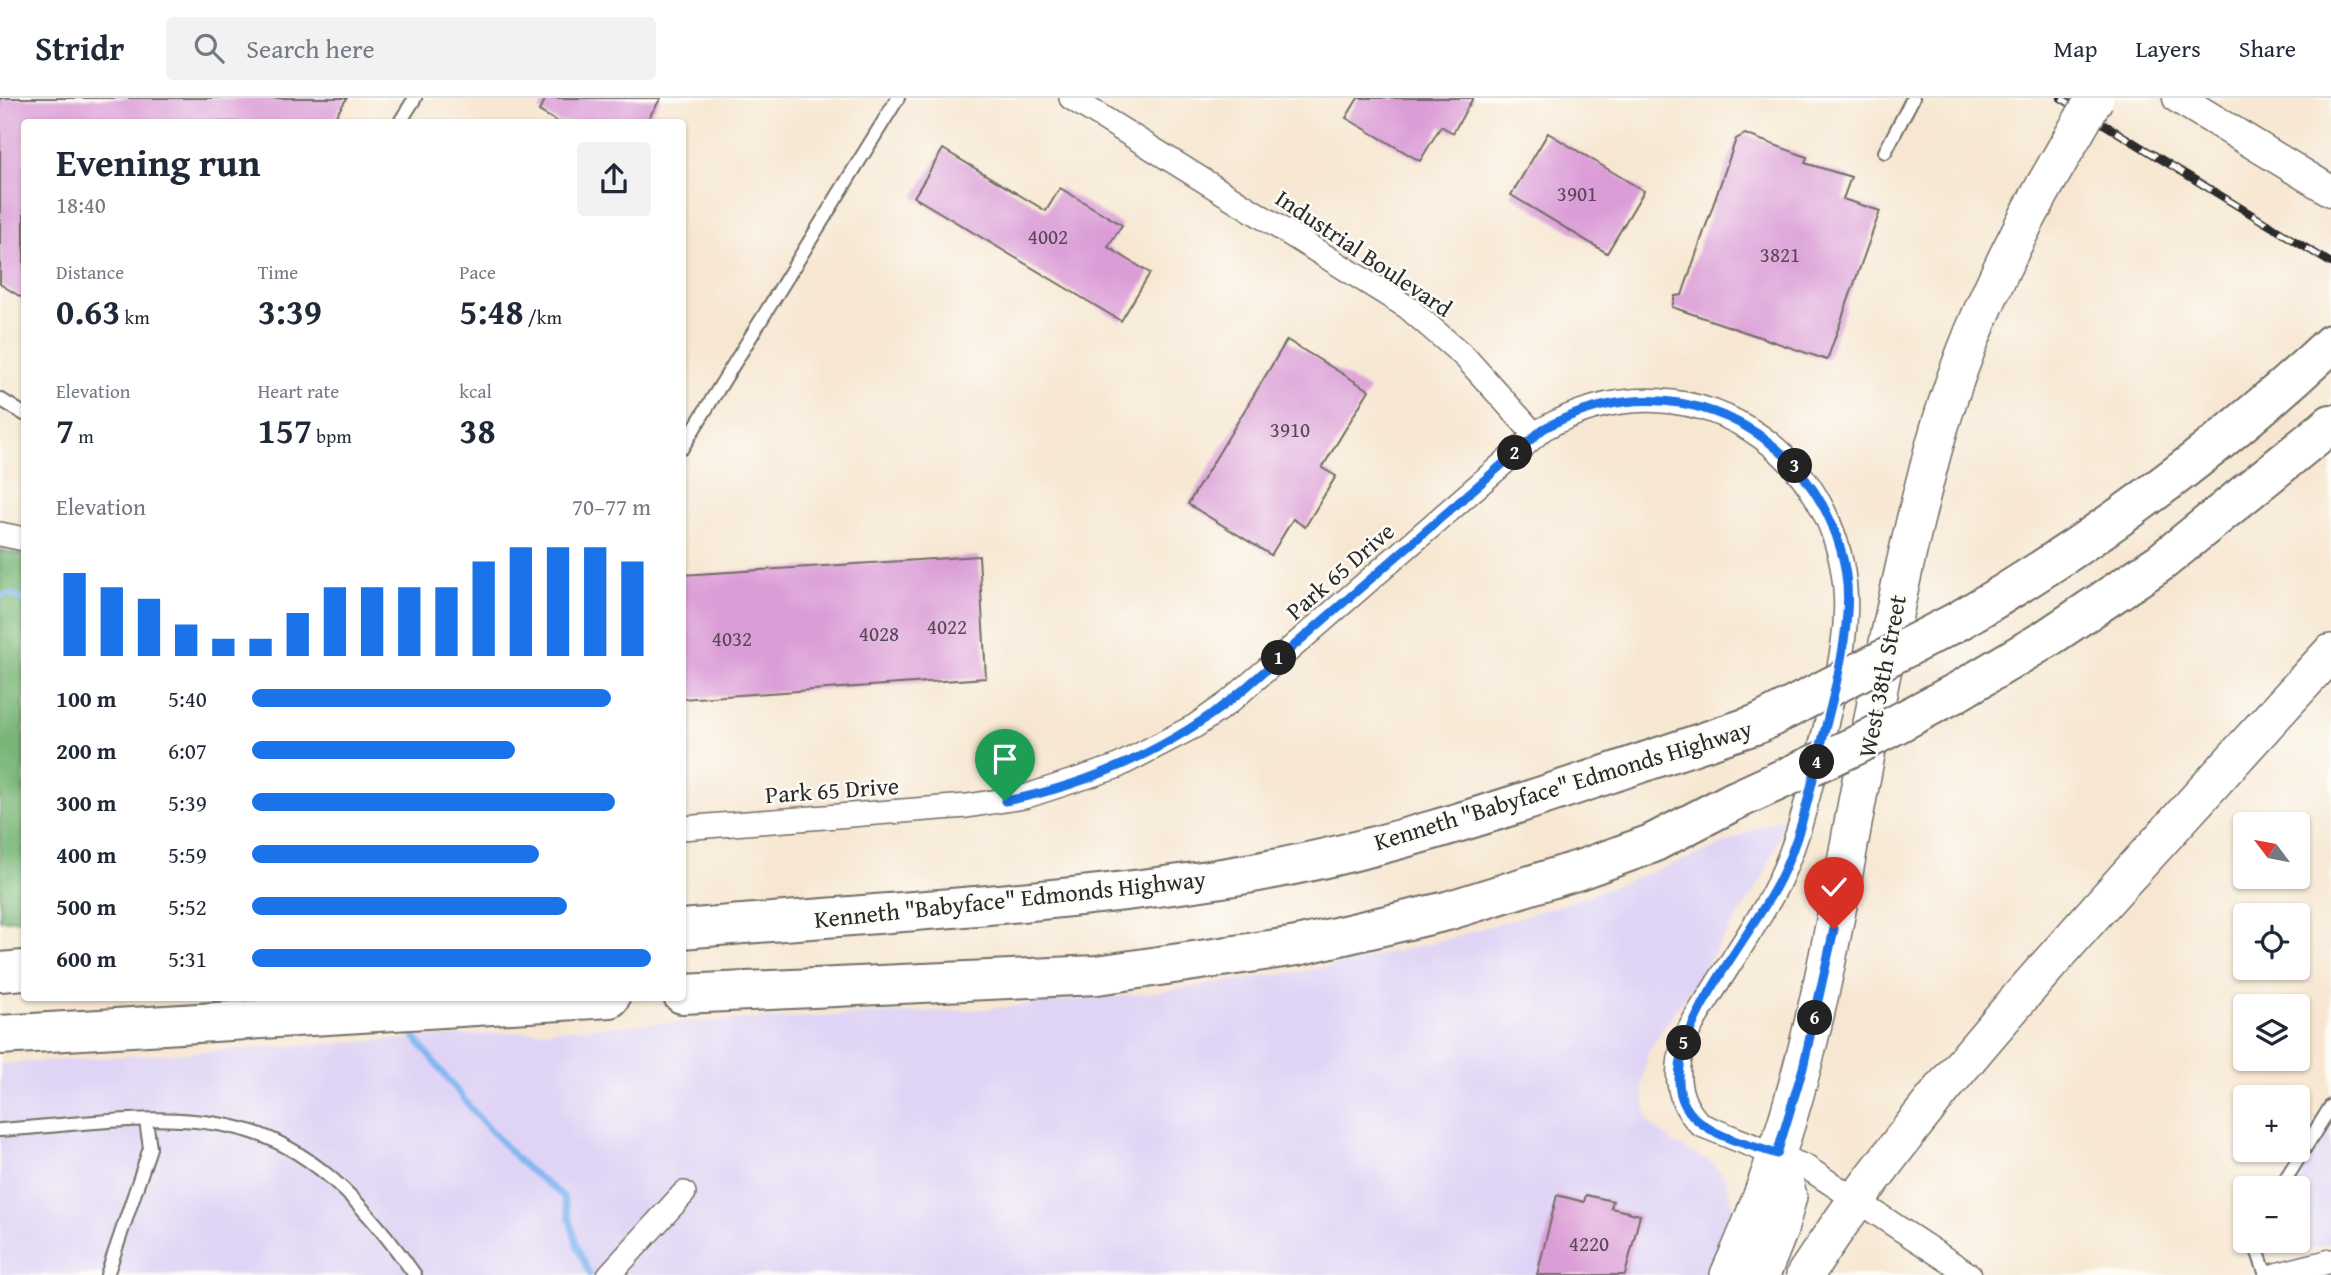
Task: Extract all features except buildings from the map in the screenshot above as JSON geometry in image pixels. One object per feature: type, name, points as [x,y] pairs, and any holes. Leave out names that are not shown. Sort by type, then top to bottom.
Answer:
[{"type":"highway","name":"Kenneth \"Babyface\" Edmonds Highway","points":[[686,929],[1058,898],[1222,878],[1392,841],[1529,800],[1758,724],[1958,621],[2041,572],[2124,516],[2202,456],[2325,350]]},
{"type":"highway","points":[[686,994],[1071,977],[1259,953],[1410,920],[1533,885],[1651,844],[1734,801],[1857,745],[1957,692],[2046,639],[2161,562],[2331,424]]},
{"type":"highway","points":[[0,972],[21,970]]},
{"type":"highway","points":[[0,1035],[523,1001]]},
{"type":"main road","name":"West 38th Street","points":[[1729,1275],[1777,1154],[1803,1068],[1828,963],[1895,606],[1932,451],[1950,395],[1994,286],[2045,185],[2095,98]]},
{"type":"main road","points":[[1805,1275],[1856,1200],[1944,1086],[2052,960],[2331,653]]},
{"type":"main road","points":[[1760,1275],[1779,1230],[1788,1196],[1777,1154]]},
{"type":"street","name":"Industrial Boulevard","points":[[1071,98],[1407,307],[1465,357],[1535,435]]},
{"type":"street","points":[[2178,98],[2331,191]]},
{"type":"street","points":[[1535,435],[1578,412],[1625,401],[1675,402],[1712,411],[1756,432],[1787,457],[1812,488],[1838,542],[1847,592],[1843,645],[1799,833],[1770,898],[1689,1030],[1679,1068],[1679,1093],[1691,1115],[1701,1125],[1806,1167],[1970,1275]]},
{"type":"street","name":"Park 65 Drive","points":[[686,828],[967,806],[1024,797],[1116,767],[1195,726],[1228,703],[1535,435]]},
{"type":"street","points":[[0,534],[21,538]]},
{"type":"street","points":[[609,1275],[661,1215],[684,1193]]},
{"type":"street","points":[[2276,1275],[2331,1261]]},
{"type":"lane","points":[[402,119],[415,98]]},
{"type":"lane","points":[[686,442],[898,98]]},
{"type":"lane","points":[[1885,152],[1913,98]]},
{"type":"lane","points":[[0,399],[21,412]]},
{"type":"lane","points":[[2287,1176],[2331,1105]]},
{"type":"lane","points":[[107,1275],[150,1148],[146,1121]]},
{"type":"lane","points":[[0,1130],[146,1121],[208,1123],[251,1132],[306,1159],[353,1197],[415,1275]]},
{"type":"lane","points":[[2258,1253],[2266,1275]]},
{"type":"shaded area","points":[[1782,817],[1781,832],[1762,880],[1648,1052],[1642,1086],[1648,1122],[1676,1145],[1711,1162],[1725,1177],[1735,1211],[1706,1275],[0,1275],[0,1064],[666,1023],[972,1010],[1149,993],[1306,971],[1430,944],[1574,901],[1708,851]]},
{"type":"shaded area","points":[[2331,1118],[2331,1243],[2310,1249],[2310,1176],[2297,1176],[2305,1162],[2310,1162],[2310,1154]]},
{"type":"green space","points":[[0,550],[21,554],[21,919],[0,920]]},
{"type":"waterway","points":[[0,596],[11,594],[21,599]]},
{"type":"waterway","points":[[404,1024],[478,1117],[525,1167],[563,1196],[578,1249],[590,1275]]},
{"type":"railway","points":[[2061,98],[2331,263]]},
{"type":"route","points":[[1005,801],[1088,778],[1116,767],[1195,726],[1228,703],[1543,429],[1596,406],[1625,401],[1675,402],[1703,408],[1740,423],[1756,432],[1800,471],[1827,513],[1838,542],[1847,592],[1843,645],[1833,698],[1795,846],[1770,898],[1695,1019],[1684,1042],[1679,1068],[1679,1093],[1691,1115],[1701,1125],[1777,1154],[1803,1068],[1834,929]]}]
